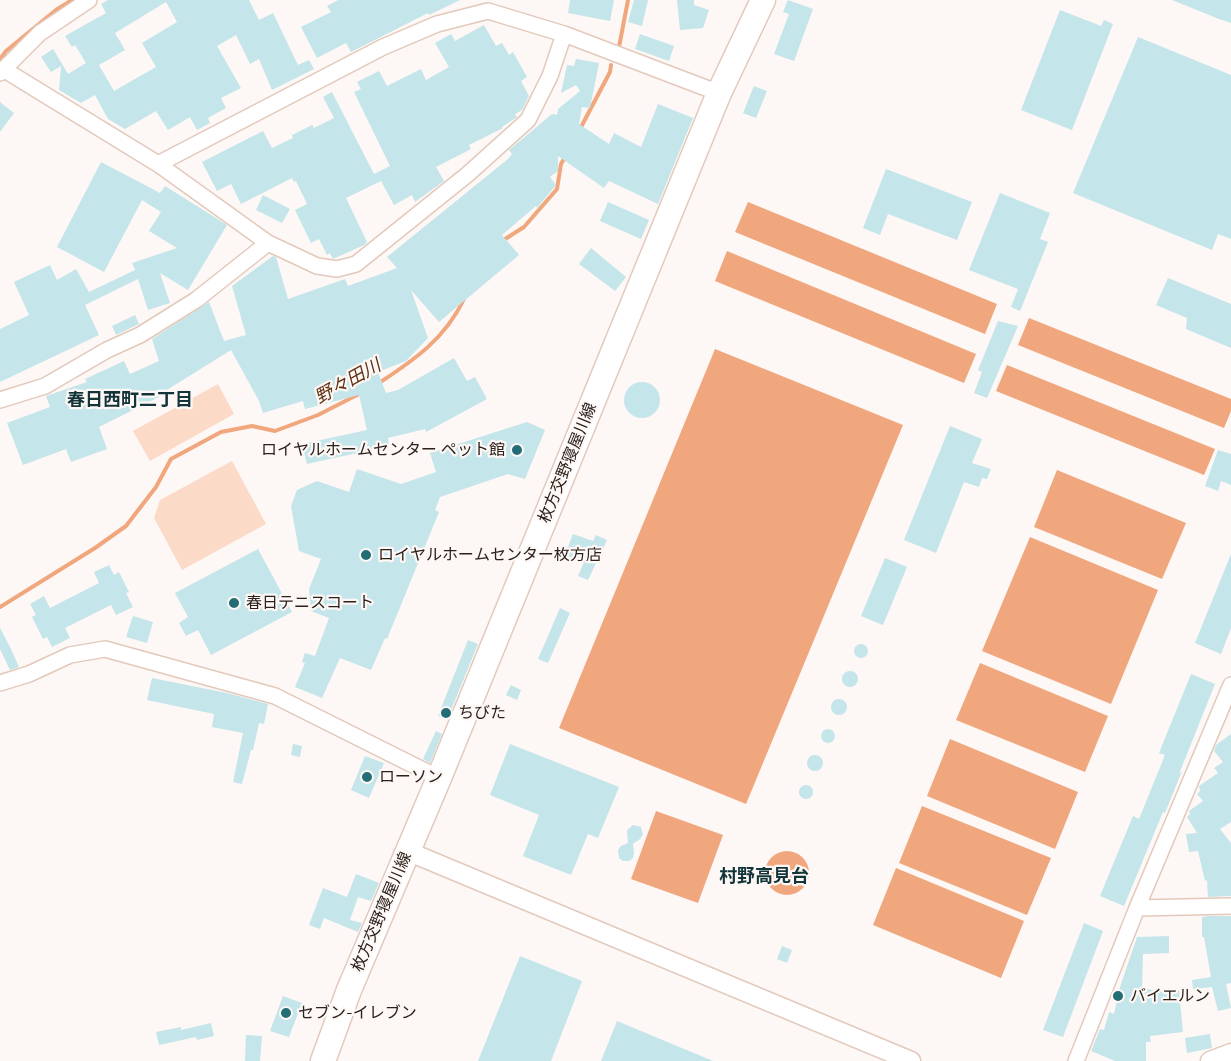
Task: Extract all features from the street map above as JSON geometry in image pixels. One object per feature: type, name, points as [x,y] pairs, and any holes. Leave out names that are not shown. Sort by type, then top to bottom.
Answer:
[{"type":"main road","name":"枚方交野寝屋川線","points":[[323,1061],[349,990],[439,778],[719,93],[763,0]]},
{"type":"street","points":[[89,0],[40,33],[1,71],[158,164],[268,243],[317,266],[337,269],[356,264],[468,174],[528,120],[550,76],[564,34]]},
{"type":"street","points":[[158,164],[383,47],[437,24],[488,10],[564,34],[719,93]]},
{"type":"street","points":[[0,400],[45,386],[107,350],[140,335],[196,300],[268,243]]},
{"type":"street","points":[[0,684],[29,674],[70,655],[105,649],[275,696],[439,778]]},
{"type":"street","points":[[1076,1061],[1137,908],[1231,685]]},
{"type":"street","points":[[407,851],[911,1061]]},
{"type":"street","points":[[1137,908],[1231,906]]},
{"type":"street","points":[[1210,1061],[1231,1053]]},
{"type":"shaded area","points":[[748,202],[997,304],[985,334],[735,232]]},
{"type":"shaded area","points":[[727,251],[976,354],[964,383],[715,281]]},
{"type":"shaded area","points":[[1029,318],[1231,399],[1231,411],[1224,428],[1018,345]]},
{"type":"shaded area","points":[[715,349],[903,425],[746,804],[559,728]]},
{"type":"shaded area","points":[[1007,365],[1215,449],[1204,475],[996,391]]},
{"type":"shaded area","points":[[218,384],[234,414],[150,461],[133,431]]},
{"type":"shaded area","points":[[232,461],[266,524],[182,570],[154,518],[160,500]]},
{"type":"shaded area","points":[[1057,470],[1186,523],[1162,579],[1034,527]]},
{"type":"shaded area","points":[[1030,537],[1158,590],[1111,704],[982,651]]},
{"type":"shaded area","points":[[980,663],[1108,716],[1085,772],[956,720]]},
{"type":"shaded area","points":[[950,739],[1078,792],[1055,849],[927,796]]},
{"type":"shaded area","points":[[922,806],[1051,858],[1027,915],[899,863]]},
{"type":"shaded area","points":[[656,811],[723,835],[698,903],[631,879]]},
{"type":"shaded area","points":[[787,851],[796,852],[803,857],[808,864],[808,882],[803,889],[796,894],[787,895],[778,894],[771,889],[766,882],[765,873],[766,864],[771,857],[778,852]]},
{"type":"shaded area","points":[[896,868],[1024,921],[1001,978],[873,925]]},
{"type":"building","points":[[108,0],[249,0],[259,20],[273,13],[298,65],[309,60],[314,69],[272,90],[259,59],[250,64],[236,35],[217,46],[241,88],[221,98],[226,108],[208,118],[210,123],[197,130],[190,117],[168,130],[156,111],[125,129],[108,119],[95,95],[81,103],[59,90],[61,66],[51,72],[41,57],[53,49],[68,74],[86,63],[75,45],[72,47],[65,36],[106,13],[101,4]],"holes":[[[166,2],[177,22],[142,43],[156,67],[114,91],[99,65],[125,50],[115,33]]]},
{"type":"building","points":[[338,0],[460,0],[429,15],[428,13],[351,52],[346,43],[317,58],[301,27],[331,12],[327,6]]},
{"type":"building","points":[[570,0],[614,0],[610,21],[568,13]]},
{"type":"building","points":[[634,0],[648,0],[642,26],[628,22]]},
{"type":"building","points":[[677,0],[694,0],[694,5],[709,10],[703,28],[680,30]]},
{"type":"building","points":[[788,0],[813,9],[794,61],[774,54],[789,14],[783,12]]},
{"type":"building","points":[[1172,0],[1231,0],[1231,23],[1219,19]]},
{"type":"building","points":[[1060,10],[1101,26],[1104,20],[1113,24],[1072,130],[1021,110]]},
{"type":"building","points":[[484,25],[496,46],[502,43],[509,55],[513,52],[527,77],[521,81],[529,96],[522,110],[515,114],[517,117],[503,128],[469,145],[471,149],[436,167],[444,181],[415,202],[412,195],[394,205],[381,181],[346,198],[367,242],[364,245],[333,259],[330,253],[327,255],[319,239],[311,243],[295,210],[307,204],[296,181],[294,182],[292,178],[241,204],[231,184],[217,191],[202,162],[263,131],[272,148],[312,125],[314,128],[334,118],[323,97],[332,92],[374,174],[390,166],[354,92],[361,89],[357,82],[379,71],[387,86],[421,69],[426,80],[449,67],[435,43],[451,34],[455,41]]},
{"type":"building","points":[[640,34],[674,46],[669,61],[635,49]]},
{"type":"building","points":[[1138,37],[1231,75],[1231,239],[1218,234],[1212,250],[1073,193]]},
{"type":"building","points":[[576,59],[599,63],[590,108],[582,107],[579,124],[609,144],[614,133],[641,147],[658,104],[693,118],[658,204],[609,181],[604,188],[558,156],[558,171],[550,177],[556,185],[537,208],[536,206],[502,235],[519,255],[439,322],[411,290],[428,338],[406,361],[378,372],[386,393],[398,390],[454,358],[467,381],[475,377],[487,399],[426,432],[425,429],[388,438],[389,446],[307,464],[302,444],[367,430],[359,395],[305,409],[303,401],[263,413],[259,401],[231,350],[162,393],[163,395],[99,427],[107,449],[71,462],[66,449],[23,465],[7,423],[50,407],[46,396],[87,382],[85,379],[124,361],[130,374],[159,361],[152,339],[209,302],[224,341],[246,335],[232,286],[273,256],[276,257],[288,299],[345,279],[348,286],[397,268],[387,257],[508,159],[512,154],[509,150],[552,114],[557,115],[558,109],[580,91],[576,85],[561,93],[567,65],[574,66]]},
{"type":"building","points":[[754,86],[767,91],[756,118],[743,113]]},
{"type":"building","points":[[0,102],[14,113],[0,132]]},
{"type":"building","points":[[101,162],[160,193],[165,186],[227,225],[188,290],[160,273],[170,303],[148,310],[138,279],[85,305],[99,335],[0,382],[0,329],[29,315],[14,282],[50,265],[57,280],[76,269],[89,292],[135,270],[132,263],[177,248],[149,231],[161,212],[142,200],[104,272],[57,247]]},
{"type":"building","points":[[886,169],[972,202],[957,240],[888,214],[880,235],[863,228]]},
{"type":"building","points":[[1000,193],[1050,213],[1040,239],[1048,242],[1020,311],[1011,307],[1018,289],[969,270]]},
{"type":"building","points":[[263,195],[290,209],[282,223],[256,210]]},
{"type":"building","points":[[608,202],[649,220],[641,239],[600,221]]},
{"type":"building","points":[[591,248],[626,277],[615,291],[579,264]]},
{"type":"building","points":[[1168,278],[1231,304],[1231,348],[1186,329],[1187,318],[1156,305]]},
{"type":"building","points":[[135,315],[139,324],[116,335],[112,326]]},
{"type":"building","points":[[998,321],[1018,326],[987,398],[974,393],[982,372],[978,370]]},
{"type":"building","points":[[642,382],[655,387],[660,400],[655,413],[642,418],[629,413],[624,400],[629,387]]},
{"type":"building","name":"ロイヤルホームセンター枚方店","points":[[527,422],[545,430],[525,479],[508,474],[440,497],[435,510],[439,512],[387,639],[385,638],[371,670],[340,658],[322,698],[295,687],[305,663],[302,662],[305,653],[315,656],[329,618],[311,611],[309,589],[321,559],[299,551],[291,506],[297,490],[317,481],[349,492],[357,469],[401,484],[436,472],[430,453]]},
{"type":"building","points":[[950,426],[982,439],[972,463],[991,469],[987,479],[982,478],[979,487],[964,482],[936,553],[904,540]]},
{"type":"building","points":[[1218,450],[1231,454],[1231,485],[1221,481],[1218,491],[1205,486]]},
{"type":"building","points":[[573,534],[593,541],[596,535],[607,540],[588,580],[578,576],[584,562],[565,555]]},
{"type":"building","points":[[258,549],[292,612],[211,655],[198,630],[186,636],[179,623],[188,617],[175,593]]},
{"type":"building","points":[[1231,554],[1231,628],[1221,654],[1195,643]]},
{"type":"building","points":[[885,558],[907,567],[883,625],[861,616]]},
{"type":"building","points":[[109,565],[114,575],[119,572],[129,592],[126,593],[133,607],[116,615],[111,605],[65,628],[70,638],[52,647],[47,637],[43,639],[32,617],[36,615],[30,604],[44,596],[50,608],[99,583],[94,572]]},
{"type":"building","points":[[560,608],[570,613],[548,663],[538,659]]},
{"type":"building","points":[[133,616],[153,622],[147,643],[126,637]]},
{"type":"building","points":[[0,628],[19,667],[10,670],[0,649]]},
{"type":"building","points":[[468,640],[478,644],[447,720],[438,716]]},
{"type":"building","points":[[858,644],[864,644],[868,651],[864,658],[858,658],[854,654],[854,648]]},
{"type":"building","points":[[847,671],[853,671],[858,679],[856,685],[847,687],[842,682],[842,676]]},
{"type":"building","points":[[1191,674],[1215,684],[1165,813],[1163,812],[1124,906],[1100,896],[1133,816],[1139,819],[1165,755],[1159,753]]},
{"type":"building","points":[[152,678],[268,704],[264,724],[259,723],[242,784],[233,782],[243,733],[212,727],[214,714],[147,700]]},
{"type":"building","points":[[511,685],[521,690],[517,700],[506,695]]},
{"type":"building","points":[[839,699],[847,707],[839,715],[831,707]]},
{"type":"building","points":[[825,729],[831,729],[835,736],[831,743],[825,743],[821,739],[821,733]]},
{"type":"building","points":[[436,731],[442,734],[430,763],[423,759]]},
{"type":"building","points":[[1231,734],[1231,822],[1220,829],[1231,843],[1231,896],[1208,897],[1207,880],[1205,881],[1198,851],[1189,852],[1186,834],[1197,833],[1187,817],[1190,814],[1189,811],[1203,801],[1197,794],[1200,791],[1199,786],[1218,773],[1214,768],[1223,762],[1214,751],[1216,745]]},
{"type":"building","points":[[293,744],[302,746],[300,757],[291,755]]},
{"type":"building","points":[[510,744],[619,787],[598,838],[588,834],[571,875],[523,856],[539,815],[490,795]]},
{"type":"building","points":[[815,755],[823,763],[815,771],[807,763]]},
{"type":"building","name":"ローソン","points":[[365,756],[384,763],[369,798],[351,790]]},
{"type":"building","points":[[803,785],[809,785],[813,792],[809,799],[803,799],[799,795],[799,789]]},
{"type":"building","points":[[633,825],[641,827],[643,835],[633,844],[633,858],[623,861],[619,858],[618,850],[628,843],[627,830]]},
{"type":"building","points":[[356,874],[379,883],[371,901],[358,897],[350,920],[362,923],[358,932],[324,918],[320,929],[309,925],[323,888],[347,897]]},
{"type":"building","points":[[1231,916],[1231,983],[1226,984],[1231,1008],[1218,1011],[1212,987],[1193,989],[1192,980],[1211,977],[1204,937],[1202,937],[1202,917]]},
{"type":"building","points":[[1084,923],[1103,931],[1063,1037],[1043,1030]]},
{"type":"building","points":[[1169,936],[1169,953],[1143,954],[1142,988],[1179,990],[1183,1032],[1150,1036],[1151,1042],[1146,1042],[1146,1061],[1115,1061],[1091,1051],[1100,1029],[1104,1030],[1109,1012],[1114,1014],[1120,987],[1137,937]]},
{"type":"building","points":[[782,946],[792,950],[787,963],[777,959]]},
{"type":"building","points":[[520,956],[582,981],[551,1061],[478,1061]]},
{"type":"building","points":[[283,996],[302,1003],[289,1037],[270,1031]]},
{"type":"building","points":[[617,1021],[713,1061],[601,1061]]},
{"type":"building","points":[[211,1023],[214,1036],[197,1040],[196,1037],[159,1045],[156,1032],[181,1027],[181,1030]]},
{"type":"building","points":[[1210,1034],[1212,1048],[1187,1053],[1185,1038]]},
{"type":"building","points":[[246,1035],[262,1036],[260,1061],[245,1061]]},
{"type":"waterway","points":[[0,59],[6,51],[56,10],[72,0]]},
{"type":"waterway","name":"野々田川","points":[[619,47],[628,0]]},
{"type":"waterway","name":"野々田川","points":[[580,129],[610,72],[611,65]]},
{"type":"waterway","name":"野々田川","points":[[502,241],[524,227],[557,189],[561,164],[565,157]]},
{"type":"waterway","name":"野々田川","points":[[379,383],[428,347],[448,326],[464,299]]},
{"type":"waterway","name":"野々田川","points":[[0,607],[126,526],[156,487],[171,459],[221,432],[252,426],[275,431],[318,415],[359,394]]},
{"type":"place","name":"ロイヤルホームセンター ペット館","points":[[517,450]]},
{"type":"place","name":"ロイヤルホームセンター枚方店","points":[[366,555]]},
{"type":"place","name":"春日テニスコート","points":[[234,603]]},
{"type":"place","name":"ちびた","points":[[446,713]]},
{"type":"place","name":"ローソン","points":[[367,777]]},
{"type":"place","name":"バイエルン","points":[[1118,996]]},
{"type":"place","name":"セブン-イレブン","points":[[286,1013]]},
{"type":"district","name":"春日西町二丁目","points":[[130,401]]},
{"type":"district","name":"村野高見台","points":[[764,877]]}]
